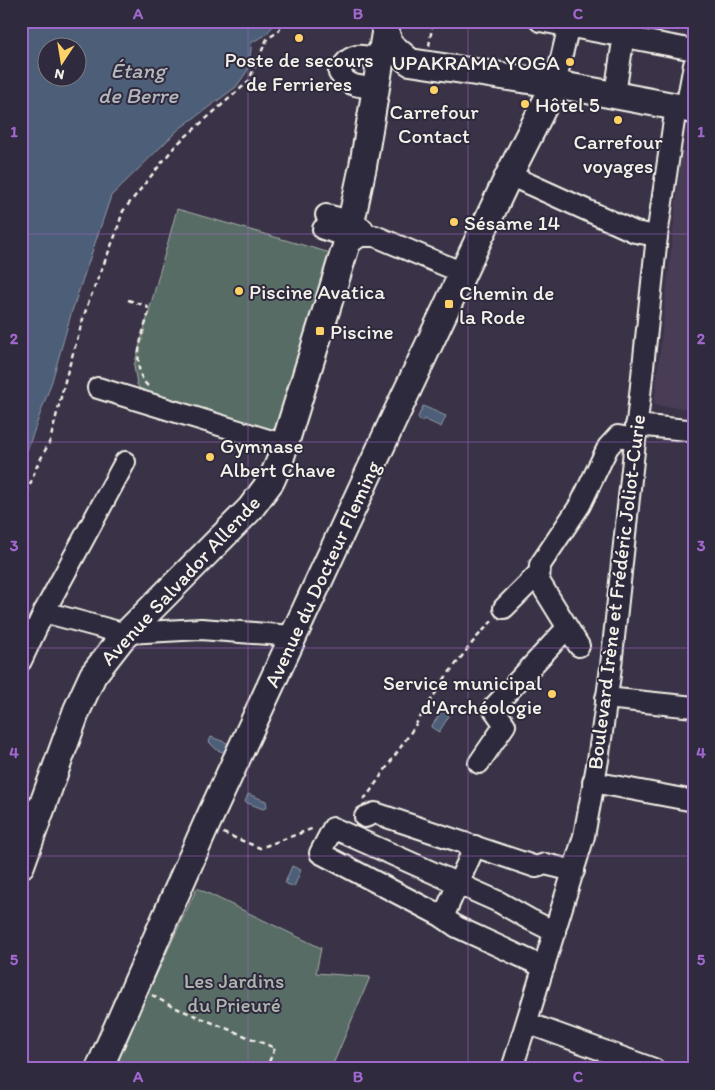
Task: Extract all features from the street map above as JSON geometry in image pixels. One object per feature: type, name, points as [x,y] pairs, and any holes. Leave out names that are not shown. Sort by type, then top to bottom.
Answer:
[{"type":"main road","points":[[386,26],[390,45],[422,63]]},
{"type":"main road","name":"Avenue Salvador Allende","points":[[21,865],[76,710],[93,675],[126,633],[250,509],[270,481],[285,445],[338,229],[363,166],[386,26]]},
{"type":"main road","points":[[380,59],[422,63],[555,84],[685,108]]},
{"type":"main road","name":"Avenue du Docteur Fleming","points":[[99,1069],[207,823],[293,636],[509,175],[555,84]]},
{"type":"street","points":[[540,21],[625,29],[694,50]]},
{"type":"street","points":[[555,84],[570,24]]},
{"type":"street","points":[[615,94],[625,29]]},
{"type":"street","points":[[375,88],[351,84],[344,80],[340,73],[344,62],[350,57],[362,55],[380,59]]},
{"type":"street","name":"Boulevard Irène et Frédéric Joliot-Curie","points":[[512,1069],[584,836],[610,675],[657,236],[694,65]]},
{"type":"street","points":[[509,175],[635,232],[657,236]]},
{"type":"street","points":[[338,229],[375,236],[463,273]]},
{"type":"street","points":[[98,388],[285,445]]},
{"type":"street","points":[[579,646],[539,581],[540,565],[580,505],[608,447],[618,436],[636,432],[687,430],[694,433]]},
{"type":"street","points":[[21,661],[44,612],[125,462]]},
{"type":"street","points":[[504,608],[540,573]]},
{"type":"street","points":[[44,612],[126,633],[201,629],[293,636]]},
{"type":"street","points":[[479,763],[505,724],[493,708],[567,628]]},
{"type":"street","points":[[606,698],[694,707]]},
{"type":"street","points":[[593,782],[694,801]]},
{"type":"street","points":[[21,804],[35,826]]},
{"type":"street","points":[[362,809],[536,867],[545,864],[574,871]]},
{"type":"street","points":[[544,966],[457,927],[443,917],[320,853],[333,828],[499,902],[555,932]]},
{"type":"street","points":[[443,917],[475,846]]},
{"type":"street","points":[[527,1023],[654,1069]]},
{"type":"path","points":[[21,538],[26,496],[36,468],[50,441],[84,315],[122,211],[176,145],[248,82],[266,39],[279,31],[282,21]]},
{"type":"path","points":[[422,63],[436,54],[428,45],[433,21]]},
{"type":"path","points":[[128,300],[146,306],[149,312],[138,353],[143,382],[149,385]]},
{"type":"path","points":[[362,809],[366,796],[409,736],[445,678],[476,638],[504,608]]},
{"type":"path","points":[[207,823],[214,829],[260,848],[316,828]]},
{"type":"path","points":[[135,988],[155,996],[171,1006],[274,1048],[266,1069]]},
{"type":"shaded area","points":[[680,151],[694,153],[694,409],[654,405],[681,158]]},
{"type":"green space","name":"Piscine Avatica","points":[[177,209],[334,254],[281,424],[265,433],[146,399],[137,384],[134,366]]},
{"type":"green space","name":"Les Jardins du Prieuré","points":[[197,888],[321,948],[316,973],[370,977],[331,1069],[112,1069]]},
{"type":"water","name":"Étang de Berre","points":[[21,21],[278,21],[264,36],[252,42],[248,70],[236,87],[179,129],[111,196],[71,314],[52,381],[21,467]]},
{"type":"water","points":[[423,406],[446,416],[441,427],[424,419],[422,422],[419,420],[418,417]]},
{"type":"water","points":[[442,711],[449,716],[439,732],[431,727]]},
{"type":"water","points":[[211,737],[230,744],[226,753],[217,750],[209,742]]},
{"type":"water","points":[[248,794],[266,801],[267,807],[263,809],[245,802]]},
{"type":"water","points":[[292,866],[301,870],[294,887],[285,883]]},
{"type":"place","name":"Poste de secours de Ferrieres","points":[[299,38]]},
{"type":"place","name":"UPAKRAMA YOGA","points":[[570,62]]},
{"type":"place","name":"Carrefour Contact","points":[[434,90]]},
{"type":"place","name":"Hôtel 5","points":[[525,104]]},
{"type":"place","name":"Carrefour voyages","points":[[618,120]]},
{"type":"place","name":"Sésame 14","points":[[454,222]]},
{"type":"place","name":"Piscine Avatica","points":[[239,291]]},
{"type":"place","name":"Chemin de la Rode","points":[[449,304]]},
{"type":"place","name":"Piscine","points":[[320,331]]},
{"type":"place","name":"Gymnase Albert Chave","points":[[210,457]]},
{"type":"place","name":"Service municipal d'Archéologie","points":[[552,694]]}]
